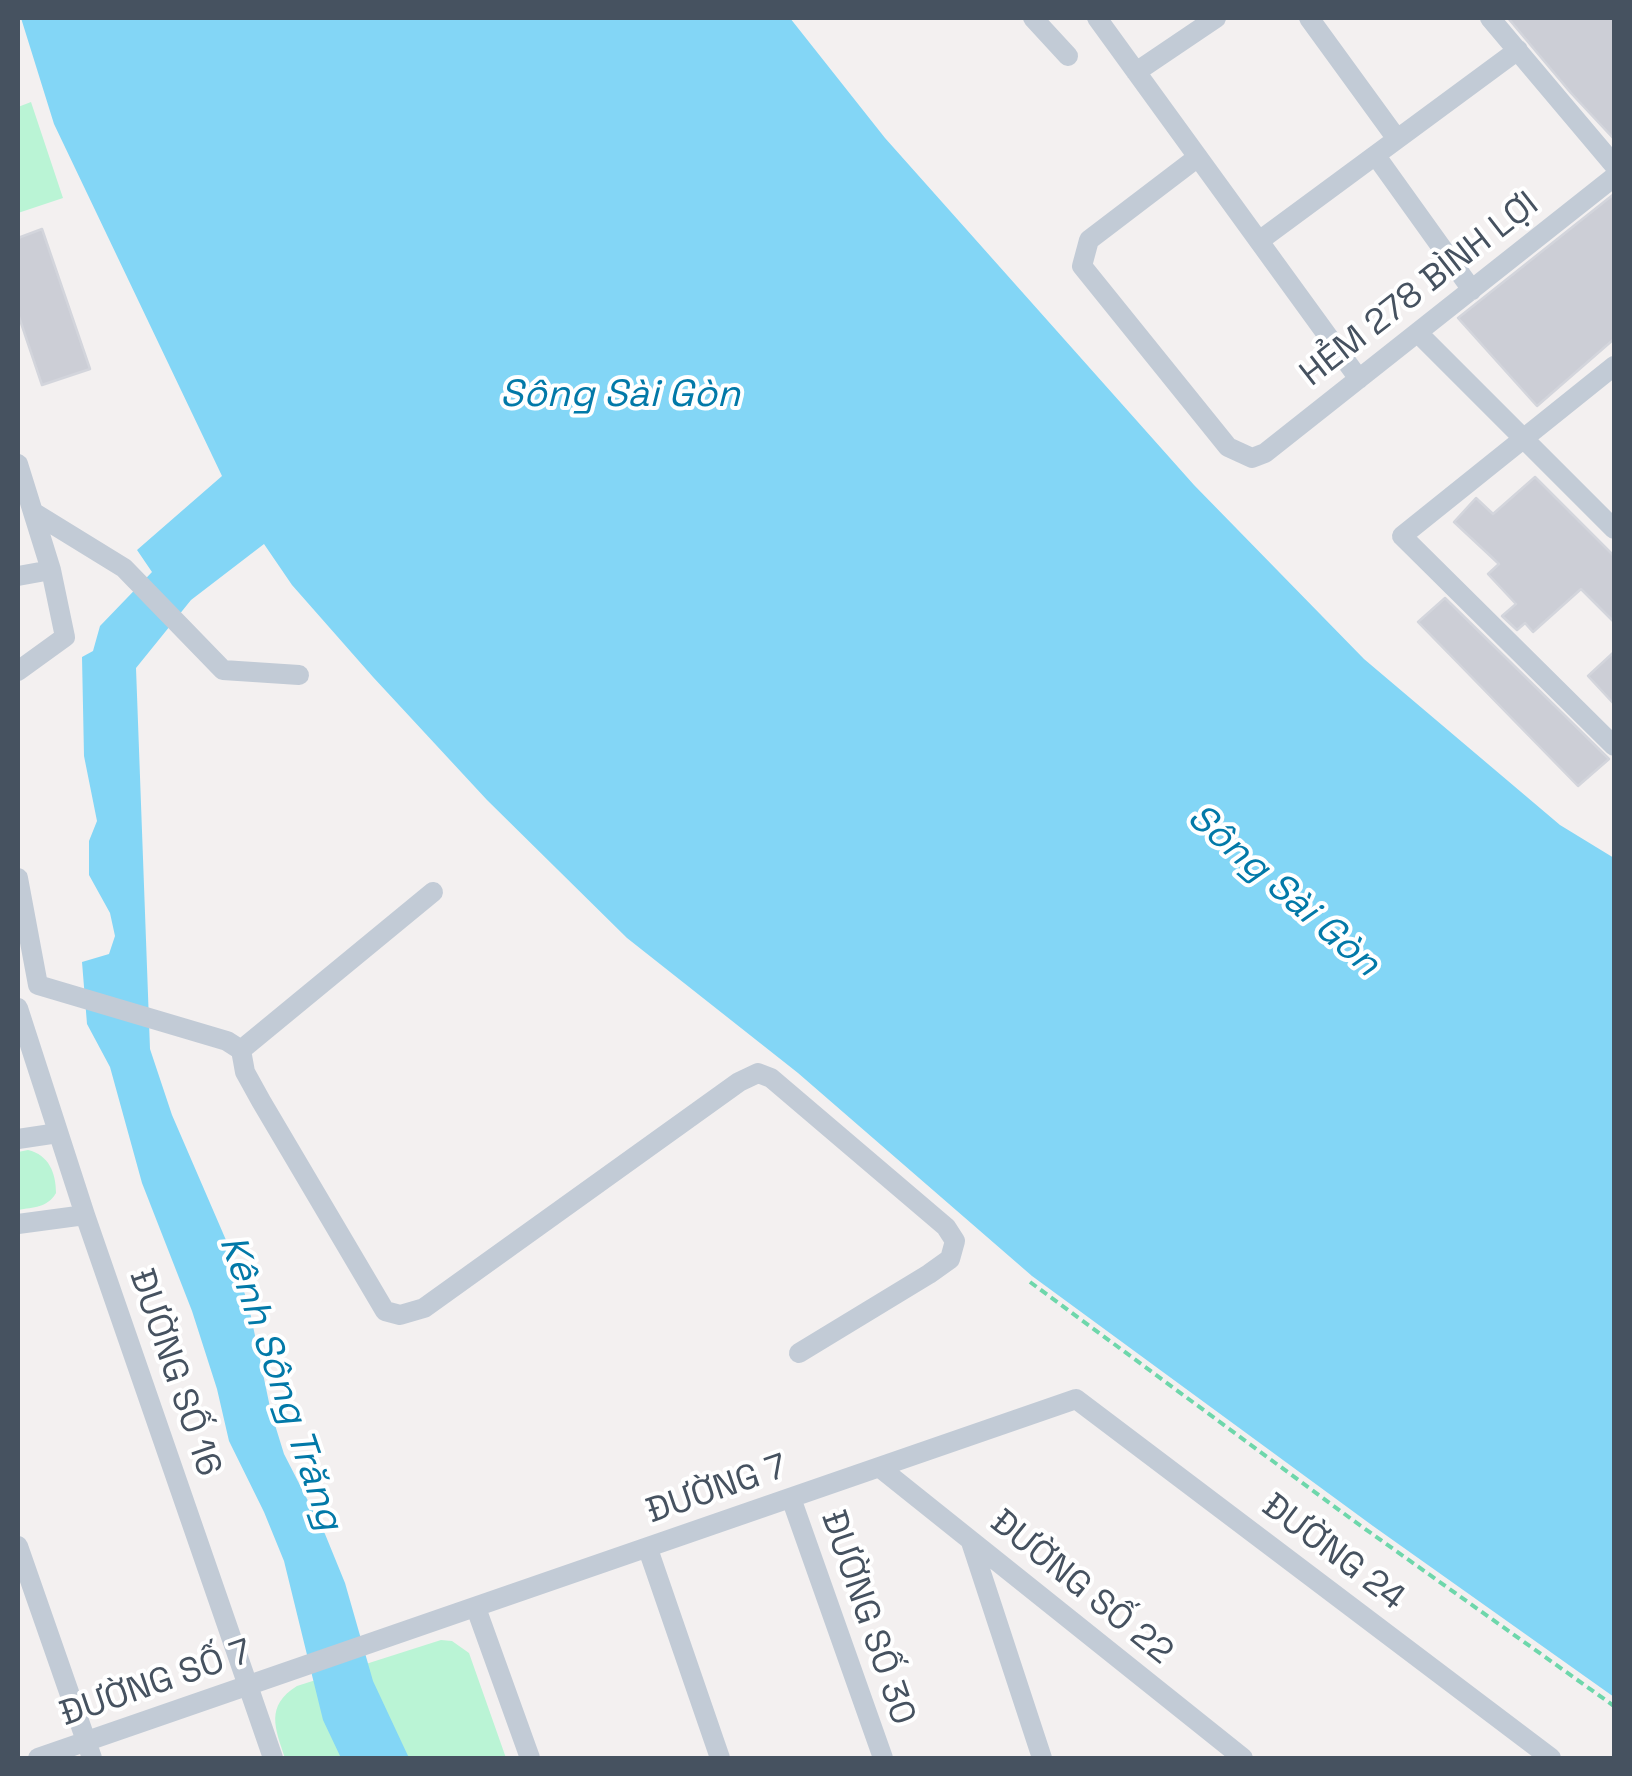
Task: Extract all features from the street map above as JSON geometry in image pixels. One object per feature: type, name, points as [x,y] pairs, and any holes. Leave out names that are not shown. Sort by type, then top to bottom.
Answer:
[{"type":"street","points":[[1033,18],[1068,56]]},
{"type":"street","points":[[1097,18],[1359,379]]},
{"type":"street","points":[[1136,72],[1216,18]]},
{"type":"street","points":[[1309,18],[1398,140]]},
{"type":"street","points":[[1490,18],[1614,166]]},
{"type":"street","points":[[1259,241],[1518,50]]},
{"type":"street","points":[[1376,156],[1472,290]]},
{"type":"street","name":"HẺM 278 BÌNH LỢI","points":[[1198,157],[1089,240],[1082,266],[1228,447],[1252,458],[1265,454],[1614,177]]},
{"type":"street","points":[[1418,334],[1614,529]]},
{"type":"street","points":[[1614,366],[1402,536],[1614,746]]},
{"type":"street","points":[[18,464],[51,570],[65,637],[18,672]]},
{"type":"street","points":[[33,512],[124,568],[223,670],[299,675]]},
{"type":"street","points":[[18,576],[51,570]]},
{"type":"street","points":[[18,878],[38,985],[227,1041],[242,1050]]},
{"type":"street","points":[[242,1050],[433,892]]},
{"type":"street","name":"ĐƯỜNG SỐ 16","points":[[18,1008],[84,1215],[273,1758]]},
{"type":"street","points":[[242,1050],[245,1072],[260,1101],[385,1311],[400,1316],[424,1308],[739,1082],[758,1072],[771,1078],[946,1227],[955,1241],[950,1259],[799,1353]]},
{"type":"street","points":[[18,1139],[58,1134]]},
{"type":"street","points":[[18,1224],[84,1215]]},
{"type":"street","name":"ĐƯỜNG 7","points":[[379,1642],[1076,1399]]},
{"type":"street","name":"ĐƯỜNG 24","points":[[1076,1399],[1551,1758]]},
{"type":"street","name":"ĐƯỜNG SỐ 22","points":[[879,1467],[1243,1758]]},
{"type":"street","name":"ĐƯỜNG SỐ 30","points":[[791,1498],[882,1758]]},
{"type":"street","points":[[971,1542],[1042,1758]]},
{"type":"street","points":[[18,1546],[24,1589],[89,1750]]},
{"type":"street","points":[[648,1548],[720,1758]]},
{"type":"street","points":[[476,1608],[530,1758]]},
{"type":"street","name":"ĐƯỜNG SỐ 7","points":[[38,1758],[89,1750],[248,1687],[379,1642]]},
{"type":"path","points":[[1030,1282],[1354,1521],[1614,1706]]},
{"type":"green space","points":[[31,102],[63,198],[18,213],[18,107]]},
{"type":"green space","points":[[28,1150],[50,1166],[56,1193],[44,1204],[18,1210],[18,1152]]},
{"type":"green space","points":[[441,1640],[452,1641],[469,1653],[506,1758],[285,1758],[275,1718],[280,1701],[297,1686]]},
{"type":"water","name":"Sông Sài Gòn","points":[[21,18],[790,18],[885,138],[1194,485],[1364,659],[1560,825],[1614,858],[1614,1697],[1032,1276],[798,1073],[627,938],[487,800],[373,677],[292,585],[264,544],[191,600],[136,668],[150,1049],[172,1115],[232,1254],[249,1307],[284,1454],[325,1534],[345,1583],[373,1681],[409,1758],[341,1758],[323,1720],[284,1561],[229,1441],[192,1311],[142,1183],[110,1067],[87,1024],[82,962],[109,954],[115,936],[110,913],[89,875],[89,841],[97,821],[84,756],[82,657],[93,651],[100,626],[152,572],[137,550],[222,476],[54,124]]},
{"type":"building","points":[[1508,18],[1614,18],[1614,139],[1571,93]]},
{"type":"building","points":[[1614,194],[1614,339],[1537,406],[1458,318]]},
{"type":"building","points":[[42,229],[90,369],[42,385],[18,314],[18,238]]},
{"type":"building","points":[[1535,477],[1614,556],[1614,622],[1581,589],[1533,632],[1525,623],[1517,630],[1502,616],[1516,604],[1488,574],[1499,564],[1454,522],[1476,498],[1493,514]]},
{"type":"building","points":[[1445,598],[1609,759],[1578,786],[1418,622]]},
{"type":"building","points":[[1614,652],[1614,704],[1588,676]]},
{"type":"water label","name":"Kênh Sông Trăng","points":[[280,1383]]}]
